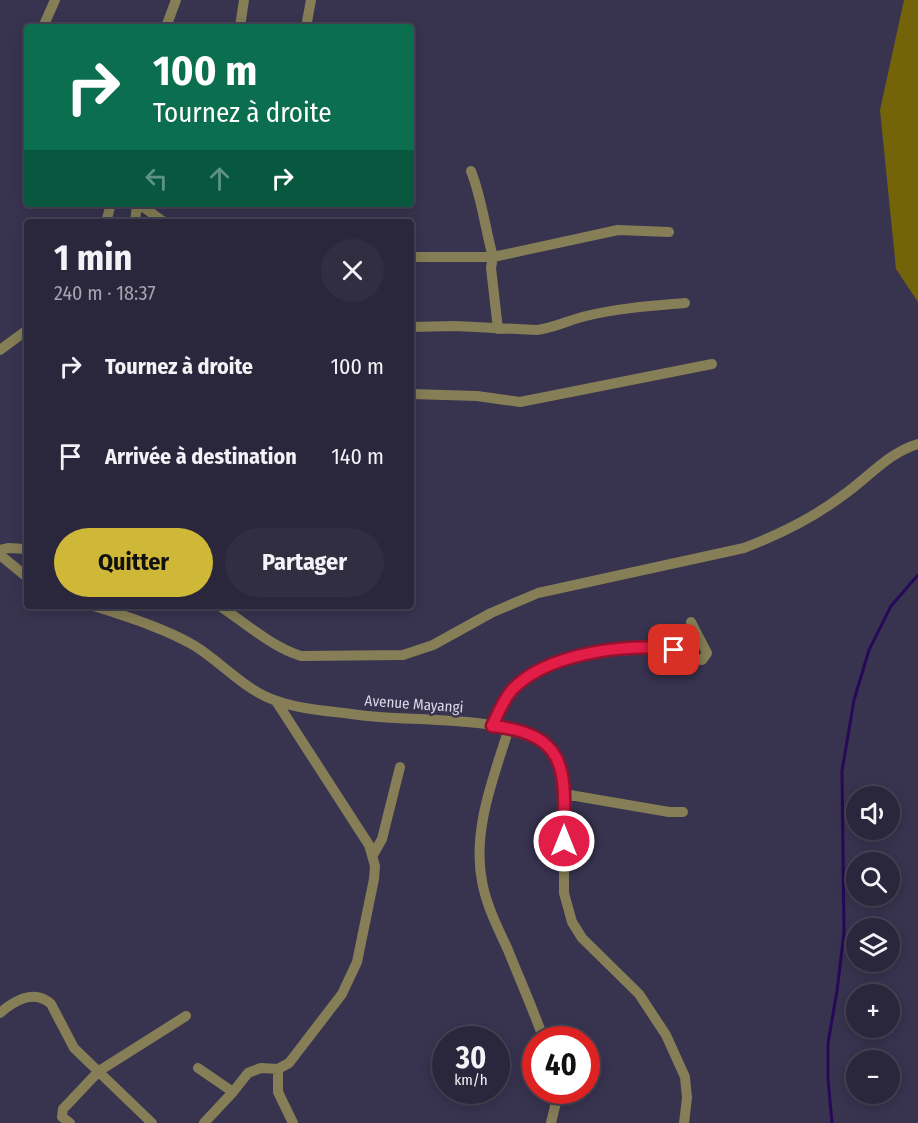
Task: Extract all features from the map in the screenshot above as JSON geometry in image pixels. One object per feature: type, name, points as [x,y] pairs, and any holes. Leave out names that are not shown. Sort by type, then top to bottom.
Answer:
[{"type":"street","points":[[44,24],[56,0]]},
{"type":"street","points":[[167,24],[176,0]]},
{"type":"street","points":[[240,24],[244,0]]},
{"type":"street","points":[[307,24],[311,0]]},
{"type":"street","points":[[471,171],[482,204],[493,257],[491,268],[498,329]]},
{"type":"street","points":[[142,207],[160,219]]},
{"type":"street","points":[[414,257],[493,257],[618,230],[669,232]]},
{"type":"street","points":[[414,327],[549,329],[585,316],[615,310],[685,303]]},
{"type":"street","points":[[0,350],[24,332]]},
{"type":"street","points":[[414,394],[477,396],[520,402],[712,364]]},
{"type":"street","points":[[224,609],[274,643],[301,656],[403,655],[433,645],[491,613],[538,592],[754,544],[781,532],[835,501],[903,448],[918,444]]},
{"type":"street","points":[[0,550],[24,549]]},
{"type":"street","points":[[0,555],[24,575]]},
{"type":"street","name":"Avenue Mayangi","points":[[103,609],[183,640],[252,688],[276,701],[370,717],[509,728],[531,735],[546,745],[556,756],[562,769],[564,893],[572,922],[582,938],[639,994],[666,1035],[685,1077],[687,1098],[684,1123]]},
{"type":"street","points":[[492,726],[514,688],[550,665],[609,648],[624,647],[674,650],[702,660],[707,652],[691,622]]},
{"type":"street","points":[[204,1123],[248,1073],[261,1068],[278,1069],[289,1063],[342,994],[350,980],[361,945],[372,894],[375,866],[373,855],[358,827],[300,742],[276,701]]},
{"type":"street","points":[[509,728],[486,808],[480,861],[482,881],[491,913],[538,1026]]},
{"type":"street","points":[[373,855],[382,838],[400,767]]},
{"type":"street","points":[[564,794],[662,811],[683,812]]},
{"type":"street","points":[[0,1012],[19,998],[46,1000],[51,1004],[74,1048],[152,1123]]},
{"type":"street","points":[[70,1123],[63,1117],[63,1109],[99,1071],[186,1016]]},
{"type":"street","points":[[198,1068],[233,1092]]},
{"type":"street","points":[[278,1069],[278,1092],[293,1123]]},
{"type":"street","points":[[551,1123],[556,1104]]},
{"type":"shaded area","points":[[904,0],[918,0],[918,302],[896,269],[880,110]]},
{"type":"waterway","points":[[832,1123],[828,1043],[844,933],[842,771],[854,700],[869,650],[891,606],[918,575]]},
{"type":"route","points":[[564,841],[562,769],[556,756],[546,745],[531,735],[509,728],[492,726],[507,697],[528,677],[550,665],[609,648],[674,650]]}]
